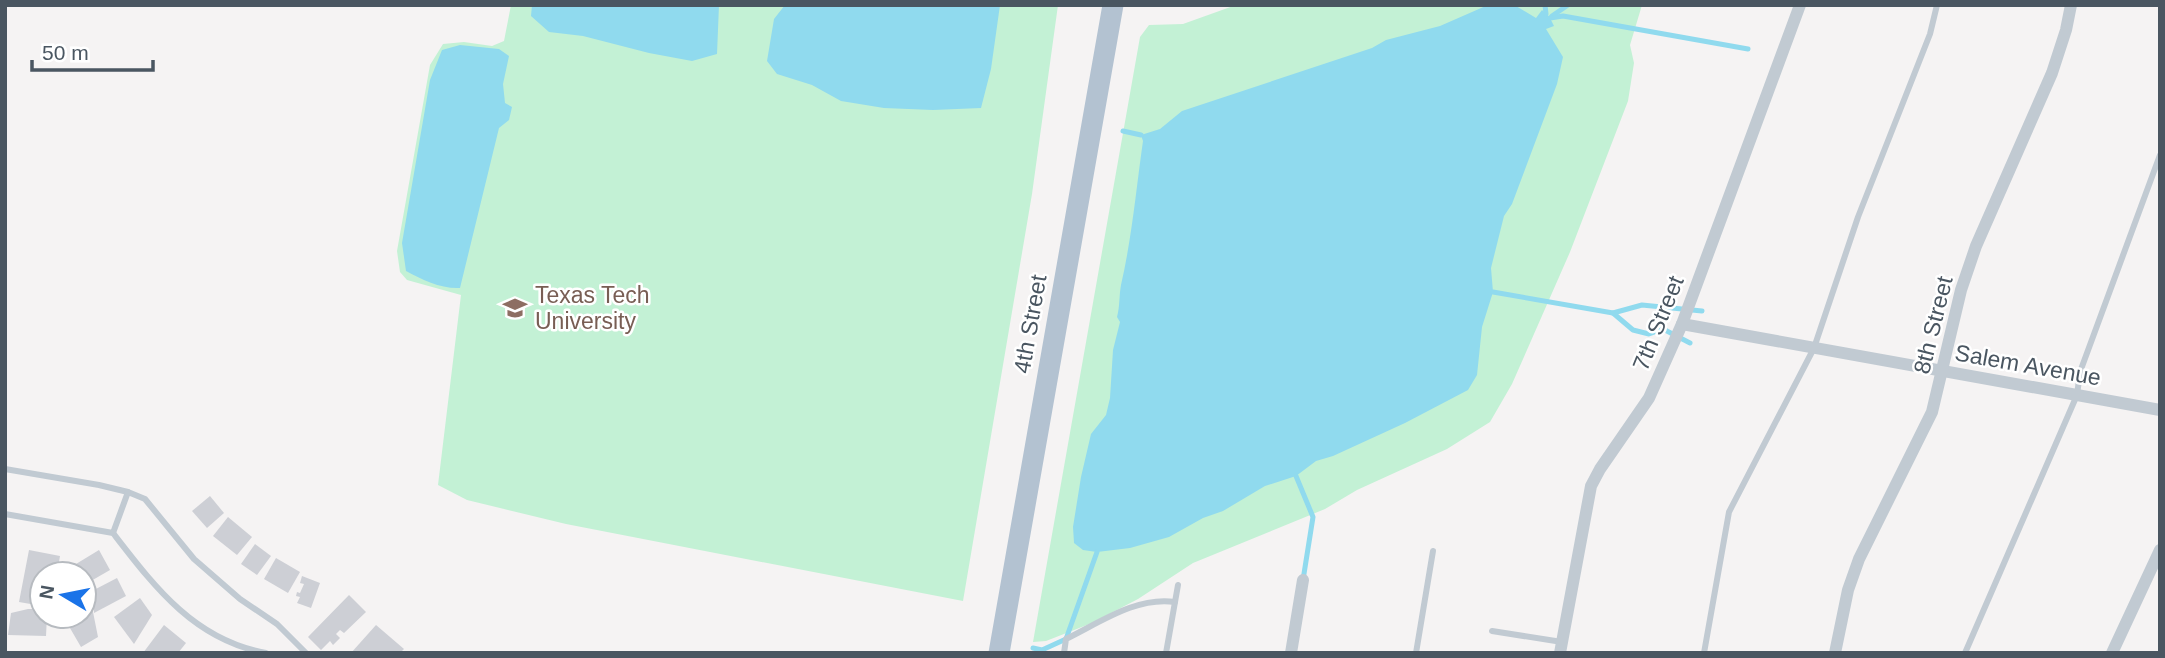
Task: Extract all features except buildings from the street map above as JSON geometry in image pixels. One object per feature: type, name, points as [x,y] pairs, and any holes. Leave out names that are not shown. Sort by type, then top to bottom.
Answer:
[{"type":"main road","name":"4th Street","points":[[999,653],[1113,5]]},
{"type":"street","name":"7th Street","points":[[1561,648],[1591,486],[1649,398],[1682,324],[1800,5]]},
{"type":"street","name":"8th Street","points":[[1835,653],[1848,590],[1859,559],[1932,412],[1961,290],[1976,246],[2052,72],[2067,30],[2071,5]]},
{"type":"street","name":"Salem Avenue","points":[[1682,324],[2160,410]]},
{"type":"street","points":[[2112,653],[2160,550]]},
{"type":"street","points":[[1291,653],[1303,580]]},
{"type":"lane","points":[[1704,653],[1729,512],[1814,348],[1858,218],[1930,34],[1937,5]]},
{"type":"lane","points":[[1965,653],[2077,395],[2080,372],[2160,155]]},
{"type":"lane","points":[[5,469],[128,492],[145,499],[194,559],[240,599],[277,624],[306,653]]},
{"type":"lane","points":[[113,533],[128,492]]},
{"type":"lane","points":[[5,514],[113,533],[138,568],[170,603],[222,639],[249,650],[266,653]]},
{"type":"lane","points":[[1416,653],[1433,551]]},
{"type":"lane","points":[[1166,653],[1178,585]]},
{"type":"lane","points":[[1064,653],[1066,639],[1136,606],[1151,601],[1175,602]]},
{"type":"lane","points":[[1492,631],[1561,648]]},
{"type":"green space","name":"Texas Tech University","points":[[511,5],[1058,5],[1032,194],[963,601],[566,524],[467,500],[438,485],[461,295],[407,280],[400,272],[397,251],[430,65],[443,44],[464,42],[492,46],[504,41]]},
{"type":"green space","points":[[1236,5],[1642,5],[1630,45],[1634,63],[1628,101],[1570,252],[1512,384],[1490,422],[1447,449],[1357,490],[1325,509],[1193,563],[1138,599],[1092,623],[1046,641],[1033,642],[1140,37],[1149,25],[1183,24]]},
{"type":"water","points":[[532,5],[719,5],[717,54],[692,61],[583,36],[549,32],[531,16]]},
{"type":"water","points":[[785,5],[1000,5],[991,69],[981,108],[884,108],[841,101],[812,85],[777,74],[767,61],[774,19]]},
{"type":"water","points":[[1488,5],[1516,6],[1536,18],[1542,10],[1554,26],[1546,29],[1563,57],[1557,84],[1512,204],[1504,216],[1491,268],[1493,292],[1482,327],[1477,375],[1468,390],[1405,423],[1316,461],[1296,476],[1265,486],[1223,511],[1203,518],[1169,537],[1130,548],[1097,552],[1083,550],[1074,543],[1073,527],[1091,434],[1106,415],[1110,398],[1113,350],[1120,322],[1117,317],[1120,289],[1131,231],[1143,141],[1141,135],[1160,129],[1182,111],[1372,48],[1386,40],[1440,26]]},
{"type":"water","points":[[460,45],[499,49],[509,56],[503,84],[505,103],[512,107],[509,120],[499,128],[460,288],[453,288],[432,283],[406,271],[402,243],[430,80],[442,50]]},
{"type":"waterway","points":[[1545,5],[1546,14]]},
{"type":"waterway","points":[[1552,16],[1568,5]]},
{"type":"waterway","points":[[1550,18],[1563,16],[1748,49]]},
{"type":"waterway","points":[[1123,131],[1141,135]]},
{"type":"waterway","points":[[1493,292],[1613,313],[1633,330],[1649,334],[1663,329],[1690,343]]},
{"type":"waterway","points":[[1613,313],[1642,305],[1702,311]]},
{"type":"waterway","points":[[1296,476],[1313,517],[1303,580]]},
{"type":"waterway","points":[[1033,648],[1042,650],[1066,639],[1097,552]]},
{"type":"place","name":"Texas Tech University","points":[[515,308]]}]
